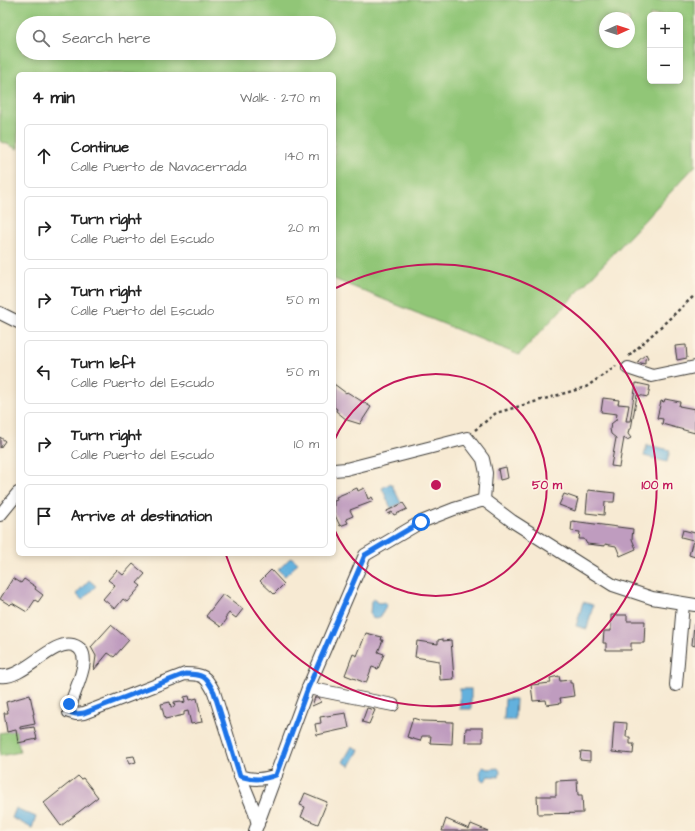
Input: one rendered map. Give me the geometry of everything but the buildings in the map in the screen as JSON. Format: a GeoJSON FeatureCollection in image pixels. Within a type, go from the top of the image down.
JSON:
{"type":"FeatureCollection","features":[{"type":"Feature","properties":{"kind":"street"},"geometry":{"type":"LineString","coordinates":[[0,313],[16,321]]}},
{"type":"Feature","properties":{"kind":"street"},"geometry":{"type":"LineString","coordinates":[[626,362],[652,376],[695,366]]}},
{"type":"Feature","properties":{"kind":"street"},"geometry":{"type":"LineString","coordinates":[[336,470],[346,469],[466,438],[483,459],[486,473],[484,500]]}},
{"type":"Feature","properties":{"kind":"street"},"geometry":{"type":"LineString","coordinates":[[0,515],[16,495]]}},
{"type":"Feature","properties":{"kind":"street"},"geometry":{"type":"LineString","coordinates":[[256,827],[308,688],[365,555],[421,522],[454,509],[484,500],[613,584],[652,598],[689,604],[676,685]]}},
{"type":"Feature","properties":{"kind":"street"},"geometry":{"type":"LineString","coordinates":[[0,676],[14,673],[61,646],[72,645],[80,649],[85,659],[84,668],[69,704],[69,712],[76,714],[84,713],[185,674],[198,674],[208,680],[214,692],[240,776],[254,810],[256,827]]}},
{"type":"Feature","properties":{"kind":"street"},"geometry":{"type":"LineString","coordinates":[[308,688],[393,705]]}},
{"type":"Feature","properties":{"kind":"street"},"geometry":{"type":"LineString","coordinates":[[240,776],[253,780],[267,779],[276,775]]}},
{"type":"Feature","properties":{"kind":"path"},"geometry":{"type":"LineString","coordinates":[[466,438],[496,413],[586,387],[626,362],[695,296]]}},
{"type":"Feature","properties":{"kind":"green space"},"geometry":{"type":"Polygon","coordinates":[[[0,0],[695,0],[695,166],[519,355],[336,280],[336,72],[16,72],[16,148],[0,141],[0,0]]]}},
{"type":"Feature","properties":{"kind":"green space"},"geometry":{"type":"Polygon","coordinates":[[[16,730],[20,752],[0,756],[0,733],[16,730]]]}},
{"type":"Feature","properties":{"kind":"water"},"geometry":{"type":"Polygon","coordinates":[[[647,445],[670,450],[667,462],[644,456],[647,445]]]}},
{"type":"Feature","properties":{"kind":"water"},"geometry":{"type":"Polygon","coordinates":[[[391,483],[401,503],[391,508],[382,488],[391,483]]]}},
{"type":"Feature","properties":{"kind":"water"},"geometry":{"type":"Polygon","coordinates":[[[291,557],[298,563],[285,576],[278,570],[291,557]]]}},
{"type":"Feature","properties":{"kind":"water"},"geometry":{"type":"Polygon","coordinates":[[[89,580],[96,586],[82,600],[76,594],[89,580]]]}},
{"type":"Feature","properties":{"kind":"water"},"geometry":{"type":"Polygon","coordinates":[[[373,599],[379,603],[385,602],[387,604],[381,616],[376,619],[372,618],[370,614],[371,601],[373,599]]]}},
{"type":"Feature","properties":{"kind":"water"},"geometry":{"type":"Polygon","coordinates":[[[583,602],[593,605],[587,629],[576,626],[583,602]]]}},
{"type":"Feature","properties":{"kind":"water"},"geometry":{"type":"Polygon","coordinates":[[[460,689],[471,689],[471,709],[460,709],[460,689]]]}},
{"type":"Feature","properties":{"kind":"water"},"geometry":{"type":"Polygon","coordinates":[[[505,699],[516,699],[515,720],[504,720],[505,699]]]}},
{"type":"Feature","properties":{"kind":"water"},"geometry":{"type":"Polygon","coordinates":[[[352,746],[359,750],[350,766],[343,762],[352,746]]]}},
{"type":"Feature","properties":{"kind":"water"},"geometry":{"type":"Polygon","coordinates":[[[483,767],[488,769],[498,768],[500,771],[499,777],[488,776],[485,781],[481,780],[480,770],[483,767]]]}},
{"type":"Feature","properties":{"kind":"water"},"geometry":{"type":"Polygon","coordinates":[[[16,808],[36,817],[32,828],[12,818],[16,808]]]}},
{"type":"Feature","properties":{"kind":"route"},"geometry":{"type":"LineString","coordinates":[[69,704],[69,712],[76,714],[84,713],[185,674],[198,674],[208,680],[214,692],[240,776],[253,780],[267,779],[276,775],[308,688],[365,555],[421,522]]}}]}
